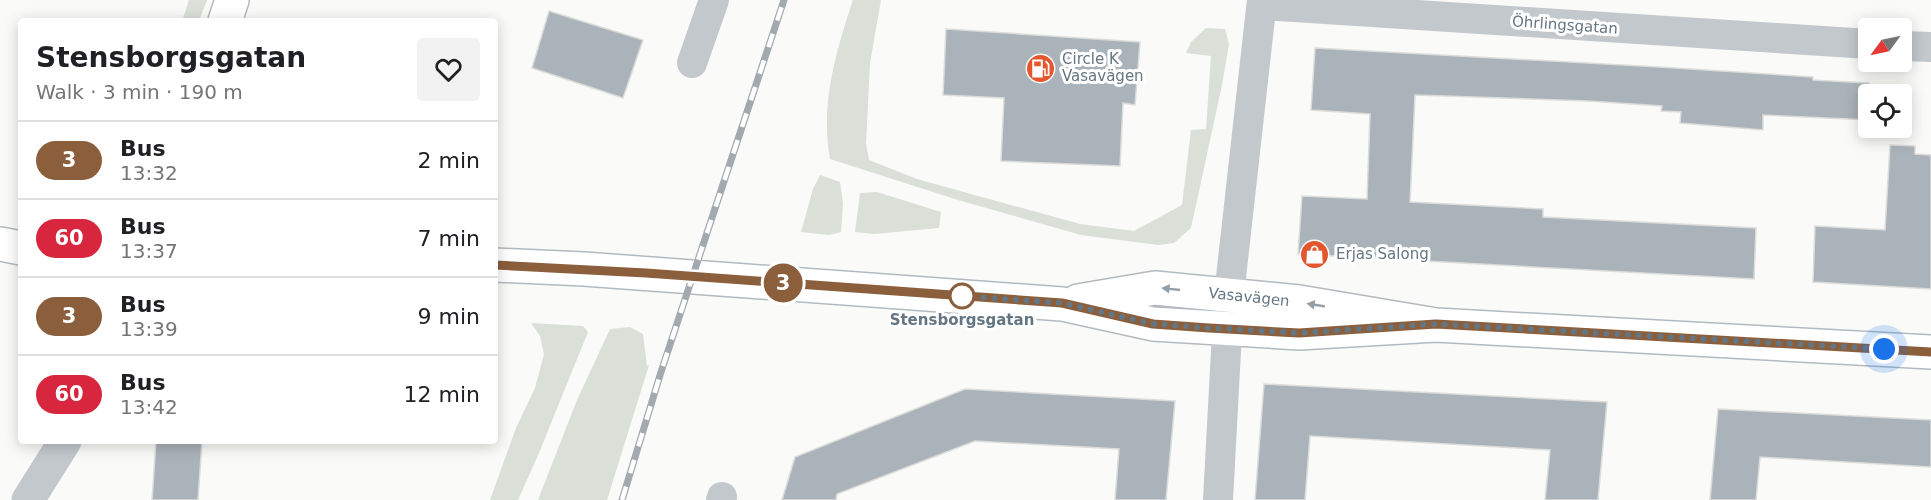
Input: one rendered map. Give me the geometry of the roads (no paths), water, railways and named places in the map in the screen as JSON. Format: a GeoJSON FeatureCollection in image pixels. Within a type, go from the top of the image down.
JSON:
{"type":"FeatureCollection","features":[{"type":"Feature","properties":{"kind":"main road"},"geometry":{"type":"LineString","coordinates":[[226,18],[231,0]]}},
{"type":"Feature","properties":{"kind":"main road"},"geometry":{"type":"LineString","coordinates":[[0,227],[18,225]]}},
{"type":"Feature","properties":{"kind":"main road"},"geometry":{"type":"LineString","coordinates":[[0,244],[18,247]]}},
{"type":"Feature","properties":{"kind":"main road","name":"Vasavägen"},"geometry":{"type":"LineString","coordinates":[[498,265],[1062,303],[1153,324],[1227,329],[1299,333],[1436,324]]}},
{"type":"Feature","properties":{"kind":"main road","name":"Vasavägen"},"geometry":{"type":"LineString","coordinates":[[1062,303],[1155,288],[1299,302],[1436,324],[1931,352]]}},
{"type":"Feature","properties":{"kind":"street"},"geometry":{"type":"LineString","coordinates":[[692,63],[714,0]]}},
{"type":"Feature","properties":{"kind":"street"},"geometry":{"type":"LineString","coordinates":[[1218,500],[1229,295],[1262,3]]}},
{"type":"Feature","properties":{"kind":"street","name":"Öhrlingsgatan"},"geometry":{"type":"LineString","coordinates":[[1262,3],[1858,43]]}},
{"type":"Feature","properties":{"kind":"street"},"geometry":{"type":"LineString","coordinates":[[1912,46],[1931,47]]}},
{"type":"Feature","properties":{"kind":"street"},"geometry":{"type":"LineString","coordinates":[[28,500],[63,444]]}},
{"type":"Feature","properties":{"kind":"railway"},"geometry":{"type":"LineString","coordinates":[[622,500],[661,372],[784,0]]}},
{"type":"Feature","properties":{"kind":"place","name":"Circle K Vasavägen"},"geometry":{"type":"Point","coordinates":[1041,68]}},
{"type":"Feature","properties":{"kind":"place","name":"Erjas Salong"},"geometry":{"type":"Point","coordinates":[1315,254]}},
{"type":"Feature","properties":{"kind":"place","name":"Stensborgsgatan"},"geometry":{"type":"Point","coordinates":[962,296]}}]}
